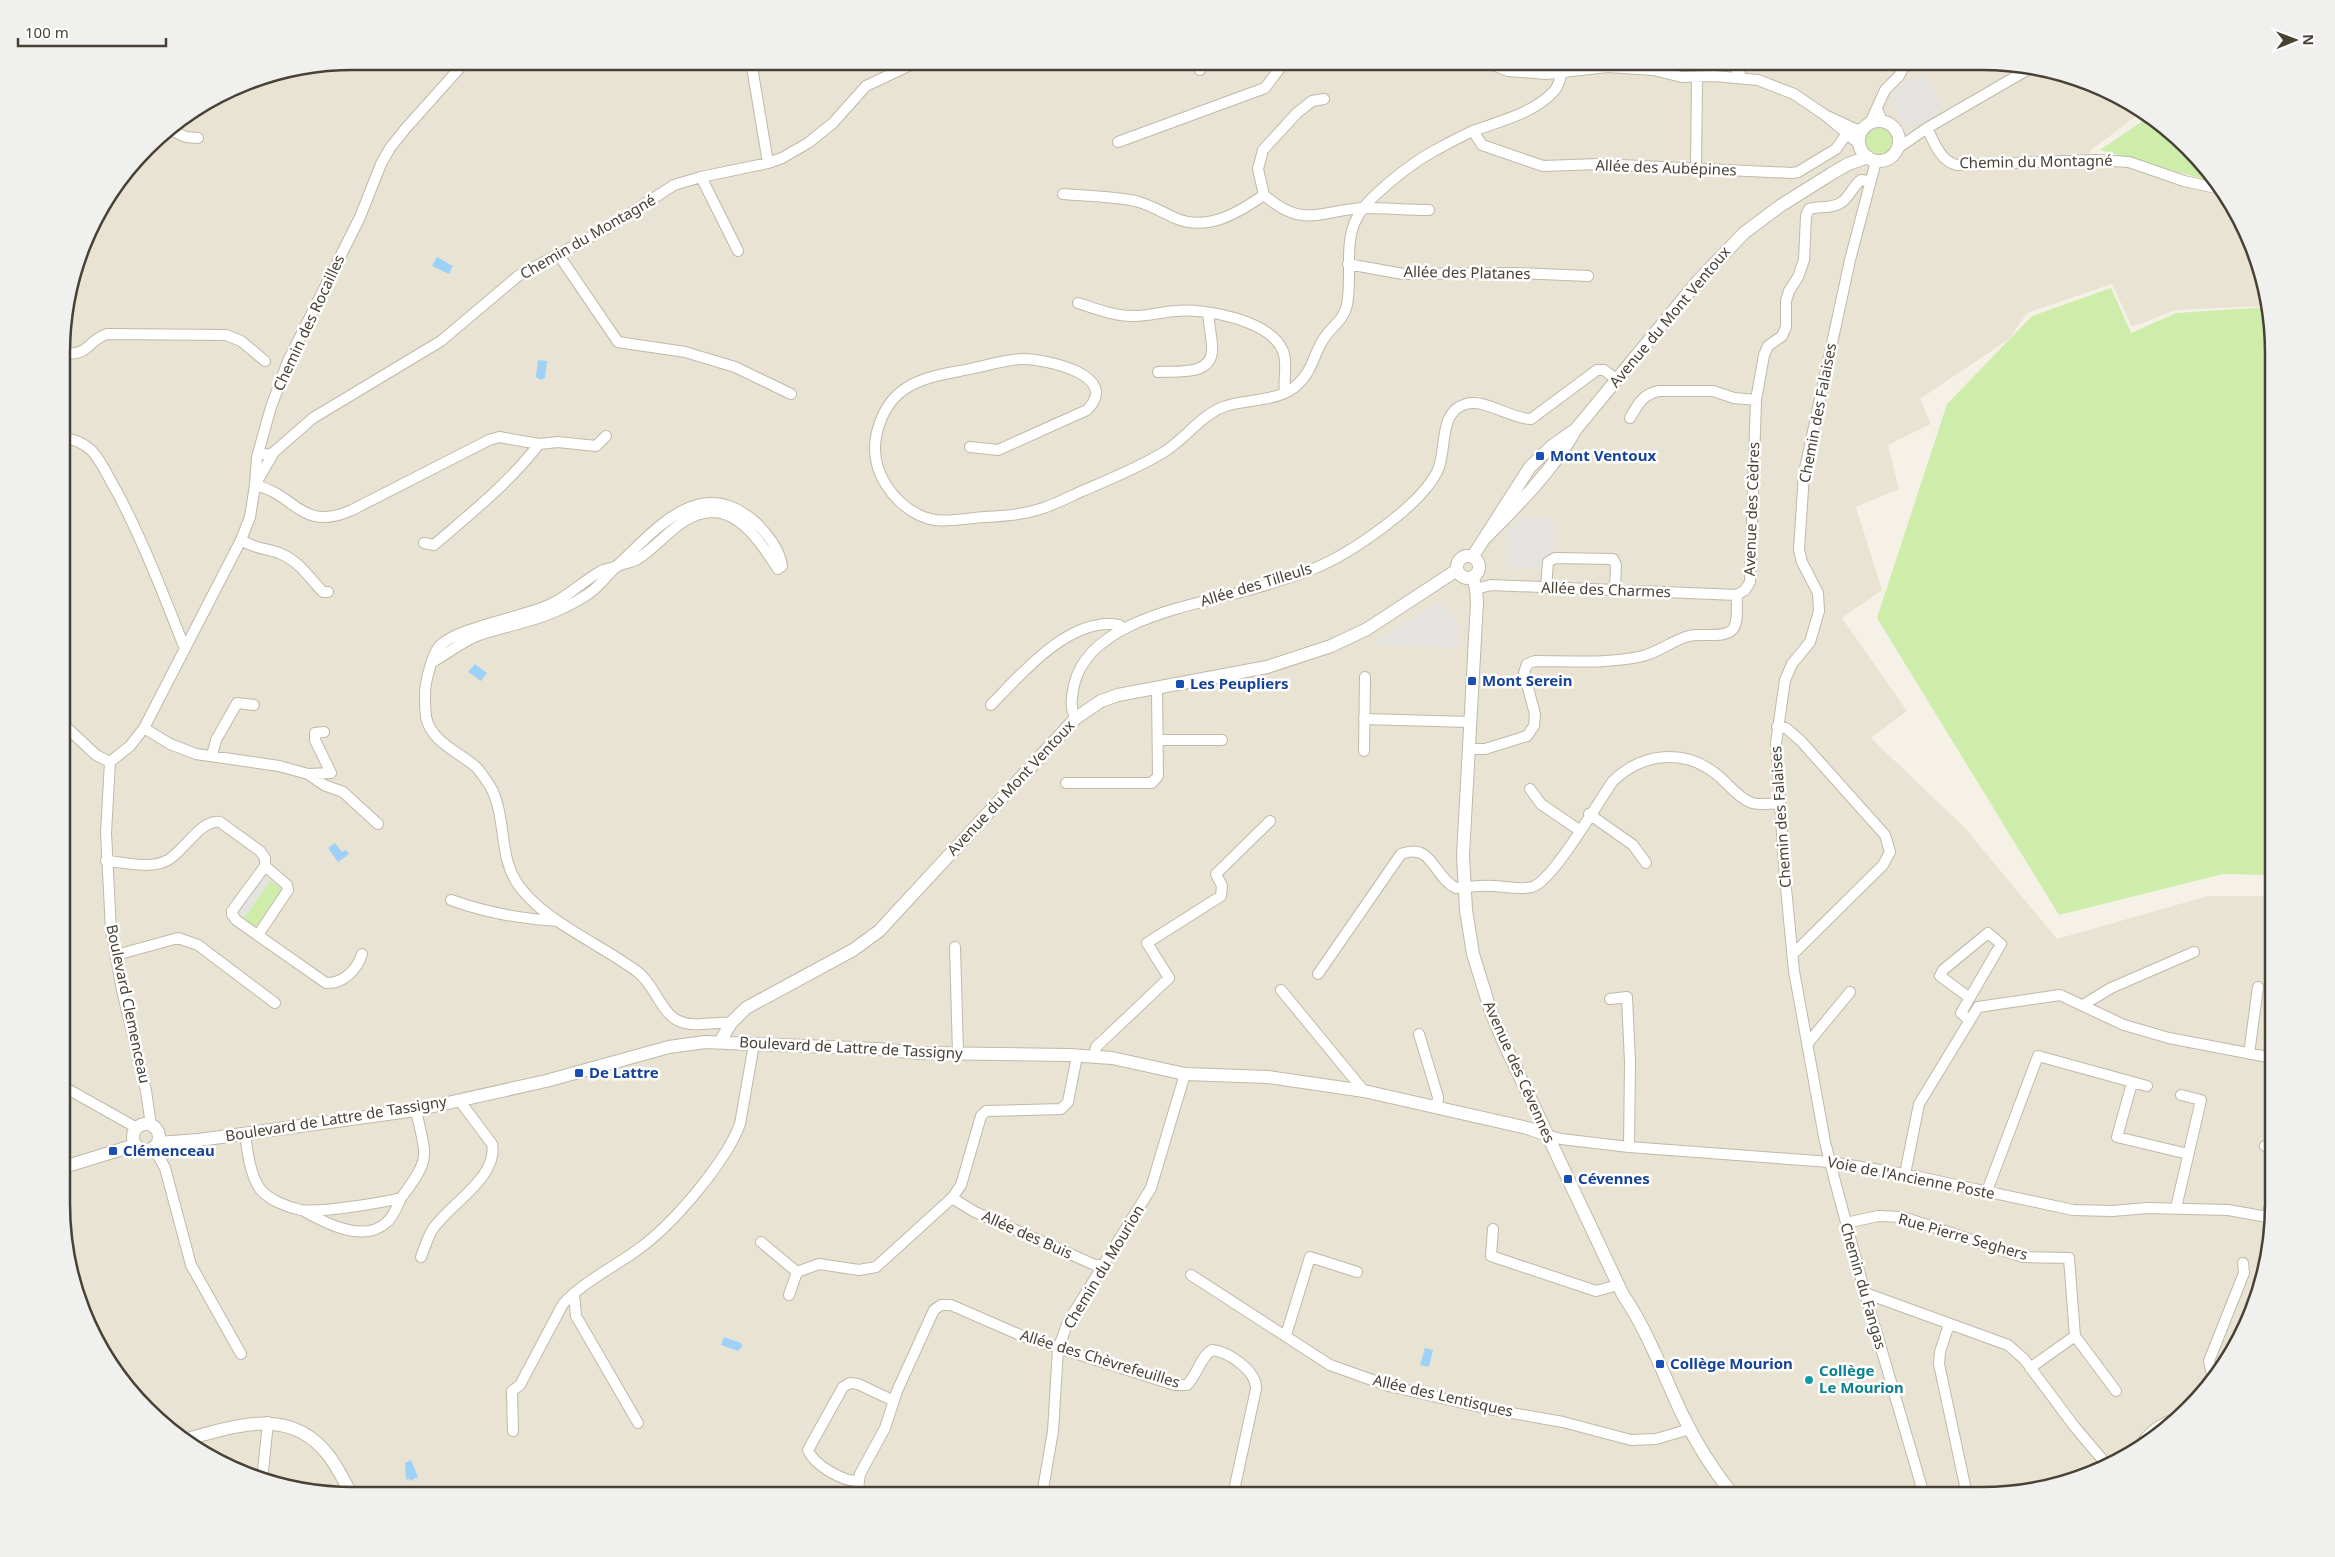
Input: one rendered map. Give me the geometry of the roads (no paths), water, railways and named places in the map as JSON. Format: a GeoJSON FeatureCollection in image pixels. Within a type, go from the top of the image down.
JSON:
{"type":"FeatureCollection","features":[{"type":"Feature","properties":{"kind":"street","name":"Chemin des Rocailles"},"geometry":{"type":"LineString","coordinates":[[110,762],[130,746],[144,728],[241,540],[250,516],[256,485],[259,453],[271,407],[288,361],[366,204],[381,164],[406,128],[458,70]]}},
{"type":"Feature","properties":{"kind":"street"},"geometry":{"type":"LineString","coordinates":[[752,70],[768,163]]}},
{"type":"Feature","properties":{"kind":"street","name":"Chemin du Montagné"},"geometry":{"type":"LineString","coordinates":[[256,485],[274,452],[312,418],[441,341],[518,276],[609,227],[674,185],[782,158],[814,138],[833,123],[866,86],[900,70]]}},
{"type":"Feature","properties":{"kind":"street"},"geometry":{"type":"LineString","coordinates":[[1118,142],[1264,88],[1278,70]]}},
{"type":"Feature","properties":{"kind":"street"},"geometry":{"type":"LineString","coordinates":[[1506,70],[1562,72],[1580,70]]}},
{"type":"Feature","properties":{"kind":"street"},"geometry":{"type":"LineString","coordinates":[[1653,70],[1682,77],[1758,80],[1781,88],[1825,115],[1865,125],[1892,125],[1899,143],[2023,73]]}},
{"type":"Feature","properties":{"kind":"street"},"geometry":{"type":"LineString","coordinates":[[1737,70],[1742,78]]}},
{"type":"Feature","properties":{"kind":"street"},"geometry":{"type":"LineString","coordinates":[[1866,153],[1865,125],[1885,90],[1902,70]]}},
{"type":"Feature","properties":{"kind":"street"},"geometry":{"type":"LineString","coordinates":[[970,447],[998,450],[1088,410],[1095,399],[1095,388],[1088,377],[1066,367],[1022,359],[998,363],[930,378],[908,387],[894,400],[881,419],[876,431],[878,468],[892,494],[904,506],[934,520],[1018,514],[1042,509],[1149,460],[1177,443],[1209,416],[1223,408],[1292,390],[1304,377],[1322,342],[1346,311],[1349,238],[1355,218],[1363,208],[1413,163],[1473,131],[1524,111],[1542,100],[1555,90],[1562,72]]}},
{"type":"Feature","properties":{"kind":"street"},"geometry":{"type":"LineString","coordinates":[[1696,168],[1697,77]]}},
{"type":"Feature","properties":{"kind":"street"},"geometry":{"type":"LineString","coordinates":[[1324,99],[1312,101],[1297,113],[1263,150],[1258,169],[1264,195],[1279,209],[1303,216],[1320,216],[1363,208],[1429,210]]}},
{"type":"Feature","properties":{"kind":"street","name":"Allée des Aubépines"},"geometry":{"type":"LineString","coordinates":[[1473,131],[1482,145],[1543,166],[1599,164],[1796,172],[1836,148],[1865,125]]}},
{"type":"Feature","properties":{"kind":"street","name":"Chemin du Montagné"},"geometry":{"type":"LineString","coordinates":[[1927,128],[1944,158],[1949,163],[1957,165],[2096,160],[2129,162],[2184,181],[2210,187]]}},
{"type":"Feature","properties":{"kind":"street"},"geometry":{"type":"LineString","coordinates":[[176,133],[186,137],[198,138]]}},
{"type":"Feature","properties":{"kind":"street","name":"Avenue du Mont Ventoux"},"geometry":{"type":"LineString","coordinates":[[1473,556],[1485,538],[1514,509],[1566,447],[1576,429],[1698,281],[1744,233],[1780,206],[1866,153],[1891,157],[1899,143]]}},
{"type":"Feature","properties":{"kind":"street","name":"Chemin des Falaises"},"geometry":{"type":"LineString","coordinates":[[1830,1162],[1800,1010],[1778,803],[1777,728],[1785,680],[1792,664],[1810,642],[1820,611],[1818,593],[1802,562],[1799,550],[1804,473],[1869,181],[1866,153]]}},
{"type":"Feature","properties":{"kind":"street"},"geometry":{"type":"LineString","coordinates":[[701,177],[738,251]]}},
{"type":"Feature","properties":{"kind":"street","name":"Avenue des Cèdres"},"geometry":{"type":"LineString","coordinates":[[1468,749],[1485,749],[1527,736],[1534,726],[1533,702],[1524,673],[1528,664],[1536,661],[1621,660],[1645,656],[1686,637],[1702,634],[1726,634],[1733,630],[1736,624],[1737,595],[1745,590],[1750,582],[1756,400],[1764,355],[1768,346],[1782,336],[1786,327],[1786,301],[1804,260],[1806,216],[1809,209],[1817,206],[1833,206],[1842,202],[1855,184],[1861,180],[1869,181]]}},
{"type":"Feature","properties":{"kind":"street"},"geometry":{"type":"LineString","coordinates":[[1063,194],[1110,197],[1137,202],[1177,219],[1199,222],[1224,220],[1264,195]]}},
{"type":"Feature","properties":{"kind":"street"},"geometry":{"type":"LineString","coordinates":[[558,254],[618,342],[685,352],[702,357],[735,367],[792,394]]}},
{"type":"Feature","properties":{"kind":"street","name":"Allée des Platanes"},"geometry":{"type":"LineString","coordinates":[[1348,264],[1403,274],[1516,273],[1588,276]]}},
{"type":"Feature","properties":{"kind":"street"},"geometry":{"type":"LineString","coordinates":[[1078,303],[1118,315],[1147,315],[1178,310],[1226,316],[1251,324],[1275,339],[1284,353],[1285,393]]}},
{"type":"Feature","properties":{"kind":"street"},"geometry":{"type":"LineString","coordinates":[[1158,372],[1187,371],[1204,367],[1211,361],[1212,346],[1208,313]]}},
{"type":"Feature","properties":{"kind":"street"},"geometry":{"type":"LineString","coordinates":[[70,354],[86,351],[99,337],[107,334],[214,334],[234,337],[265,361]]}},
{"type":"Feature","properties":{"kind":"street","name":"Allée des Tilleuls"},"geometry":{"type":"LineString","coordinates":[[1076,718],[1072,712],[1071,703],[1075,681],[1080,670],[1095,651],[1124,629],[1175,608],[1248,590],[1315,568],[1368,538],[1427,489],[1438,470],[1444,447],[1446,424],[1451,413],[1457,407],[1471,403],[1479,404],[1522,419],[1531,419],[1597,370],[1604,370],[1617,380]]}},
{"type":"Feature","properties":{"kind":"street"},"geometry":{"type":"LineString","coordinates":[[1630,418],[1640,400],[1651,392],[1660,390],[1713,392],[1734,398],[1756,400]]}},
{"type":"Feature","properties":{"kind":"street"},"geometry":{"type":"LineString","coordinates":[[256,485],[274,491],[292,505],[311,515],[330,517],[352,510],[489,440],[499,437],[539,444],[558,442],[596,446],[606,436]]}},
{"type":"Feature","properties":{"kind":"street"},"geometry":{"type":"LineString","coordinates":[[70,440],[75,440],[92,451],[105,470],[139,534],[172,612],[184,649]]}},
{"type":"Feature","properties":{"kind":"street"},"geometry":{"type":"LineString","coordinates":[[424,543],[434,545],[494,494],[521,468],[539,444]]}},
{"type":"Feature","properties":{"kind":"street"},"geometry":{"type":"LineString","coordinates":[[259,453],[269,455],[274,452]]}},
{"type":"Feature","properties":{"kind":"street"},"geometry":{"type":"LineString","coordinates":[[708,503],[730,505],[752,519],[777,550],[782,566],[778,569],[763,545],[740,524],[727,515],[711,512],[702,513],[682,522],[652,549],[634,561],[616,567],[631,550],[669,519],[685,509],[708,503]]}},
{"type":"Feature","properties":{"kind":"street"},"geometry":{"type":"LineString","coordinates":[[241,540],[253,548],[279,553],[303,567],[323,592],[328,592]]}},
{"type":"Feature","properties":{"kind":"street"},"geometry":{"type":"LineString","coordinates":[[1473,556],[1479,561],[1480,569],[1475,583],[1465,578],[1458,570],[1458,563],[1462,557],[1473,556]]}},
{"type":"Feature","properties":{"kind":"street"},"geometry":{"type":"LineString","coordinates":[[1546,588],[1548,562],[1555,558],[1613,559],[1616,565],[1615,590]]}},
{"type":"Feature","properties":{"kind":"street","name":"Boulevard de Lattre de Tassigny"},"geometry":{"type":"LineString","coordinates":[[616,567],[606,580],[587,595],[564,609],[530,622],[478,635],[456,646],[446,655],[434,661],[425,684],[426,719],[436,736],[477,768],[491,788],[498,808],[506,860],[516,882],[530,899],[558,921],[640,974],[657,993],[667,1012],[678,1020],[692,1023],[731,1023]]}},
{"type":"Feature","properties":{"kind":"street","name":"Avenue du Mont Ventoux"},"geometry":{"type":"LineString","coordinates":[[720,1042],[731,1023],[746,1008],[853,950],[879,931],[1076,718],[1101,702],[1118,695],[1267,667],[1331,646],[1367,629],[1458,570]]}},
{"type":"Feature","properties":{"kind":"street","name":"Allée des Charmes"},"geometry":{"type":"LineString","coordinates":[[1475,583],[1546,588],[1737,595]]}},
{"type":"Feature","properties":{"kind":"street","name":"Avenue des Cévennes"},"geometry":{"type":"LineString","coordinates":[[1475,583],[1464,821],[1464,888],[1473,954],[1486,998],[1504,1043],[1618,1285],[1637,1317],[1690,1429],[1711,1465],[1727,1487]]}},
{"type":"Feature","properties":{"kind":"street"},"geometry":{"type":"LineString","coordinates":[[991,705],[1027,669],[1065,638],[1077,632],[1104,624],[1119,625],[1124,629]]}},
{"type":"Feature","properties":{"kind":"street"},"geometry":{"type":"LineString","coordinates":[[1364,750],[1365,677]]}},
{"type":"Feature","properties":{"kind":"street"},"geometry":{"type":"LineString","coordinates":[[1066,783],[1152,783],[1158,776],[1157,688]]}},
{"type":"Feature","properties":{"kind":"street"},"geometry":{"type":"LineString","coordinates":[[212,756],[216,740],[238,703],[254,704]]}},
{"type":"Feature","properties":{"kind":"street"},"geometry":{"type":"LineString","coordinates":[[1364,719],[1470,722]]}},
{"type":"Feature","properties":{"kind":"street"},"geometry":{"type":"LineString","coordinates":[[144,728],[170,744],[196,754],[279,766],[308,774],[331,773],[314,740],[315,733],[324,732]]}},
{"type":"Feature","properties":{"kind":"street"},"geometry":{"type":"LineString","coordinates":[[1777,728],[1786,728],[1801,741],[1885,835],[1890,852],[1883,865],[1794,954]]}},
{"type":"Feature","properties":{"kind":"street"},"geometry":{"type":"LineString","coordinates":[[70,730],[96,755],[110,762]]}},
{"type":"Feature","properties":{"kind":"street"},"geometry":{"type":"LineString","coordinates":[[1158,740],[1222,740]]}},
{"type":"Feature","properties":{"kind":"street"},"geometry":{"type":"LineString","coordinates":[[1318,974],[1401,854],[1412,850],[1423,852],[1453,887],[1493,886],[1518,890],[1535,886],[1547,878],[1613,780],[1622,772],[1645,760],[1669,756],[1686,758],[1704,765],[1751,802],[1778,803]]}},
{"type":"Feature","properties":{"kind":"street","name":"Boulevard Clemenceau"},"geometry":{"type":"LineString","coordinates":[[110,762],[106,861],[111,930],[145,1083],[151,1125]]}},
{"type":"Feature","properties":{"kind":"street"},"geometry":{"type":"LineString","coordinates":[[308,774],[324,785],[343,792],[378,824]]}},
{"type":"Feature","properties":{"kind":"street"},"geometry":{"type":"LineString","coordinates":[[1530,789],[1541,804],[1579,830]]}},
{"type":"Feature","properties":{"kind":"street"},"geometry":{"type":"LineString","coordinates":[[1590,814],[1633,845],[1646,863]]}},
{"type":"Feature","properties":{"kind":"street"},"geometry":{"type":"LineString","coordinates":[[106,861],[144,865],[168,860],[208,824],[215,821],[220,822],[260,851],[265,858],[265,866],[234,907],[232,914],[236,920],[326,983],[335,984],[344,979],[359,963],[362,954]]}},
{"type":"Feature","properties":{"kind":"street"},"geometry":{"type":"LineString","coordinates":[[1094,1056],[1096,1047],[1169,978],[1147,943],[1221,896],[1222,886],[1216,874],[1270,821]]}},
{"type":"Feature","properties":{"kind":"street"},"geometry":{"type":"LineString","coordinates":[[258,935],[288,890],[287,885],[265,866]]}},
{"type":"Feature","properties":{"kind":"street","name":"Boulevard de Lattre de Tassigny"},"geometry":{"type":"LineString","coordinates":[[451,900],[489,913],[526,919],[558,921]]}},
{"type":"Feature","properties":{"kind":"street"},"geometry":{"type":"LineString","coordinates":[[1969,1020],[1961,1013],[1970,998],[2001,944],[1988,933],[1943,970],[1940,976],[1970,998]]}},
{"type":"Feature","properties":{"kind":"street"},"geometry":{"type":"LineString","coordinates":[[116,955],[178,938],[198,945],[274,1003]]}},
{"type":"Feature","properties":{"kind":"street"},"geometry":{"type":"LineString","coordinates":[[955,947],[958,1054]]}},
{"type":"Feature","properties":{"kind":"street"},"geometry":{"type":"LineString","coordinates":[[2083,1005],[2111,988],[2194,952]]}},
{"type":"Feature","properties":{"kind":"street"},"geometry":{"type":"LineString","coordinates":[[2249,1054],[2258,987]]}},
{"type":"Feature","properties":{"kind":"street"},"geometry":{"type":"LineString","coordinates":[[1281,990],[1364,1091]]}},
{"type":"Feature","properties":{"kind":"street"},"geometry":{"type":"LineString","coordinates":[[1808,1043],[1850,992]]}},
{"type":"Feature","properties":{"kind":"street"},"geometry":{"type":"LineString","coordinates":[[1905,1174],[1919,1104],[1978,1007],[2052,995],[2067,997],[2124,1025],[2169,1038],[2265,1057]]}},
{"type":"Feature","properties":{"kind":"street"},"geometry":{"type":"LineString","coordinates":[[1610,1000],[1627,997],[1630,1062],[1629,1147]]}},
{"type":"Feature","properties":{"kind":"street"},"geometry":{"type":"LineString","coordinates":[[1419,1034],[1438,1097],[1437,1107]]}},
{"type":"Feature","properties":{"kind":"street","name":"Boulevard de Lattre de Tassigny"},"geometry":{"type":"LineString","coordinates":[[156,1146],[416,1110],[546,1081],[669,1047],[687,1043],[720,1042],[958,1054],[1094,1056],[1124,1060],[1185,1074],[1268,1077],[1364,1091],[1526,1128],[1547,1135]]}},
{"type":"Feature","properties":{"kind":"street"},"geometry":{"type":"LineString","coordinates":[[513,1431],[512,1391],[520,1385],[563,1304],[574,1293],[643,1246],[680,1210],[712,1172],[736,1136],[740,1124],[754,1044]]}},
{"type":"Feature","properties":{"kind":"street"},"geometry":{"type":"LineString","coordinates":[[797,1272],[819,1264],[859,1270],[876,1267],[952,1198],[961,1185],[981,1116],[986,1110],[1061,1109],[1068,1102],[1077,1056]]}},
{"type":"Feature","properties":{"kind":"street"},"geometry":{"type":"LineString","coordinates":[[1986,1191],[2038,1056],[2147,1086]]}},
{"type":"Feature","properties":{"kind":"street","name":"Chemin du Mourion"},"geometry":{"type":"LineString","coordinates":[[1044,1487],[1054,1431],[1058,1349],[1068,1322],[1151,1188],[1185,1074]]}},
{"type":"Feature","properties":{"kind":"street"},"geometry":{"type":"LineString","coordinates":[[2132,1083],[2117,1137],[2188,1154]]}},
{"type":"Feature","properties":{"kind":"street"},"geometry":{"type":"LineString","coordinates":[[70,1090],[137,1128]]}},
{"type":"Feature","properties":{"kind":"street"},"geometry":{"type":"LineString","coordinates":[[2176,1208],[2201,1100],[2181,1094]]}},
{"type":"Feature","properties":{"kind":"street"},"geometry":{"type":"LineString","coordinates":[[421,1257],[432,1231],[484,1174],[494,1152],[492,1144],[459,1100]]}},
{"type":"Feature","properties":{"kind":"street"},"geometry":{"type":"LineString","coordinates":[[245,1133],[255,1180],[261,1190],[272,1199],[318,1219],[363,1233],[375,1230],[387,1223],[394,1214],[401,1198],[420,1173],[425,1160],[425,1147],[416,1110]]}},
{"type":"Feature","properties":{"kind":"street"},"geometry":{"type":"LineString","coordinates":[[135,1145],[133,1136],[141,1125],[151,1125],[158,1130],[156,1146],[165,1168],[191,1264],[241,1354]]}},
{"type":"Feature","properties":{"kind":"street","name":"Voie de l'Ancienne Poste"},"geometry":{"type":"LineString","coordinates":[[1547,1135],[1561,1139],[1629,1147],[1830,1162],[1905,1174],[2073,1210],[2112,1212],[2147,1208],[2176,1208],[2228,1210],[2264,1216]]}},
{"type":"Feature","properties":{"kind":"street"},"geometry":{"type":"LineString","coordinates":[[70,1165],[135,1145],[144,1150],[156,1146]]}},
{"type":"Feature","properties":{"kind":"street","name":"Chemin du Fangas"},"geometry":{"type":"LineString","coordinates":[[1830,1162],[1865,1294],[1922,1487]]}},
{"type":"Feature","properties":{"kind":"street"},"geometry":{"type":"LineString","coordinates":[[301,1210],[401,1198]]}},
{"type":"Feature","properties":{"kind":"street","name":"Allée des Buis"},"geometry":{"type":"LineString","coordinates":[[952,1198],[975,1212],[1096,1265],[1104,1265]]}},
{"type":"Feature","properties":{"kind":"street","name":"Rue Pierre Seghers"},"geometry":{"type":"LineString","coordinates":[[1846,1223],[1878,1216],[1902,1218],[2023,1257],[2069,1258],[2075,1336]]}},
{"type":"Feature","properties":{"kind":"street"},"geometry":{"type":"LineString","coordinates":[[1493,1230],[1491,1256],[1596,1291],[1618,1285]]}},
{"type":"Feature","properties":{"kind":"street"},"geometry":{"type":"LineString","coordinates":[[761,1242],[797,1272]]}},
{"type":"Feature","properties":{"kind":"street"},"geometry":{"type":"LineString","coordinates":[[1286,1335],[1310,1257],[1357,1272]]}},
{"type":"Feature","properties":{"kind":"street"},"geometry":{"type":"LineString","coordinates":[[2211,1369],[2209,1360],[2244,1273],[2243,1263]]}},
{"type":"Feature","properties":{"kind":"street"},"geometry":{"type":"LineString","coordinates":[[789,1295],[797,1272]]}},
{"type":"Feature","properties":{"kind":"street","name":"Allée des Lentisques"},"geometry":{"type":"LineString","coordinates":[[1191,1274],[1286,1335],[1330,1366],[1398,1388],[1563,1422],[1630,1440],[1656,1440],[1690,1429]]}},
{"type":"Feature","properties":{"kind":"street"},"geometry":{"type":"LineString","coordinates":[[574,1293],[576,1316],[638,1423]]}},
{"type":"Feature","properties":{"kind":"street"},"geometry":{"type":"LineString","coordinates":[[1865,1294],[2008,1344],[2030,1368],[2103,1460]]}},
{"type":"Feature","properties":{"kind":"street","name":"Allée des Chèvrefeuilles"},"geometry":{"type":"LineString","coordinates":[[858,1487],[860,1474],[885,1428],[894,1401],[934,1310],[941,1305],[951,1305],[1027,1338],[1175,1385],[1187,1385],[1195,1377],[1207,1353],[1212,1350],[1223,1353],[1250,1371],[1255,1380],[1256,1389],[1236,1487]]}},
{"type":"Feature","properties":{"kind":"street"},"geometry":{"type":"LineString","coordinates":[[1949,1324],[1940,1352],[1939,1364],[1966,1487]]}},
{"type":"Feature","properties":{"kind":"street"},"geometry":{"type":"LineString","coordinates":[[2030,1368],[2075,1336],[2116,1391]]}},
{"type":"Feature","properties":{"kind":"street"},"geometry":{"type":"LineString","coordinates":[[859,1482],[844,1480],[811,1458],[808,1450],[843,1387],[850,1383],[858,1384],[894,1401]]}},
{"type":"Feature","properties":{"kind":"street"},"geometry":{"type":"LineString","coordinates":[[263,1472],[268,1422]]}},
{"type":"Feature","properties":{"kind":"street"},"geometry":{"type":"LineString","coordinates":[[194,1437],[238,1426],[268,1422],[293,1429],[318,1444],[332,1461],[347,1487]]}},
{"type":"Feature","properties":{"kind":"water"},"geometry":{"type":"Polygon","coordinates":[[[437,257],[453,266],[449,274],[432,266],[437,257]]]}},
{"type":"Feature","properties":{"kind":"water"},"geometry":{"type":"Polygon","coordinates":[[[538,360],[547,361],[545,378],[541,380],[536,377],[538,360]]]}},
{"type":"Feature","properties":{"kind":"water"},"geometry":{"type":"Polygon","coordinates":[[[475,664],[487,673],[481,681],[468,672],[475,664]]]}},
{"type":"Feature","properties":{"kind":"water"},"geometry":{"type":"Polygon","coordinates":[[[335,843],[342,852],[346,850],[349,854],[338,862],[328,848],[335,843]]]}},
{"type":"Feature","properties":{"kind":"water"},"geometry":{"type":"Polygon","coordinates":[[[724,1337],[741,1343],[742,1347],[738,1351],[721,1345],[724,1337]]]}},
{"type":"Feature","properties":{"kind":"water"},"geometry":{"type":"Polygon","coordinates":[[[1425,1348],[1433,1350],[1429,1367],[1420,1365],[1425,1348]]]}},
{"type":"Feature","properties":{"kind":"water"},"geometry":{"type":"Polygon","coordinates":[[[411,1460],[418,1477],[410,1481],[409,1478],[406,1480],[405,1463],[411,1460]]]}},
{"type":"Feature","properties":{"kind":"place","name":"Mont Ventoux"},"geometry":{"type":"Point","coordinates":[1540,456]}},
{"type":"Feature","properties":{"kind":"place","name":"Mont Serein"},"geometry":{"type":"Point","coordinates":[1472,681]}},
{"type":"Feature","properties":{"kind":"place","name":"Les Peupliers"},"geometry":{"type":"Point","coordinates":[1180,684]}},
{"type":"Feature","properties":{"kind":"place","name":"De Lattre"},"geometry":{"type":"Point","coordinates":[579,1073]}},
{"type":"Feature","properties":{"kind":"place","name":"Clémenceau"},"geometry":{"type":"Point","coordinates":[113,1151]}},
{"type":"Feature","properties":{"kind":"place","name":"Cévennes"},"geometry":{"type":"Point","coordinates":[1568,1179]}},
{"type":"Feature","properties":{"kind":"place","name":"Collège Mourion"},"geometry":{"type":"Point","coordinates":[1660,1364]}},
{"type":"Feature","properties":{"kind":"place","name":"Collège Le Mourion"},"geometry":{"type":"Point","coordinates":[1809,1380]}}]}
